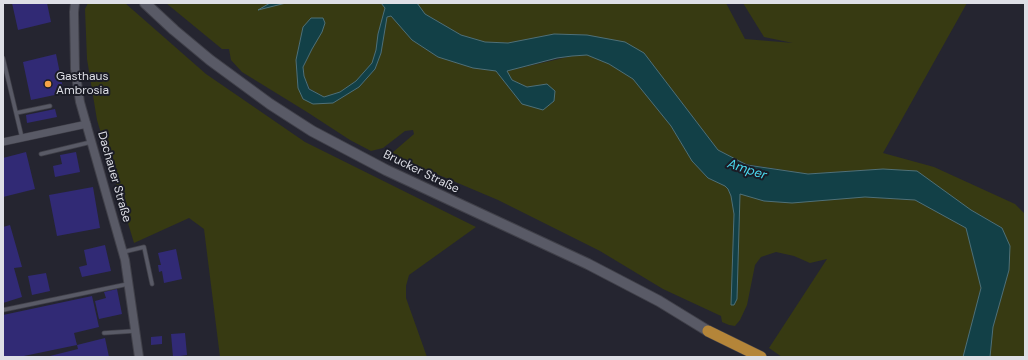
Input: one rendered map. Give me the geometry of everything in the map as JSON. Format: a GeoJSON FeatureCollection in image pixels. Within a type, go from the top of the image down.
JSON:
{"type":"FeatureCollection","features":[{"type":"Feature","properties":{"kind":"highway"},"geometry":{"type":"LineString","coordinates":[[708,331],[744,357]]}},
{"type":"Feature","properties":{"kind":"highway"},"geometry":{"type":"LineString","coordinates":[[708,331],[761,357]]}},
{"type":"Feature","properties":{"kind":"main road","name":"Brucker Straße"},"geometry":{"type":"LineString","coordinates":[[145,3],[174,30],[216,64],[270,104],[312,131],[393,173],[588,264],[660,301],[708,331]]}},
{"type":"Feature","properties":{"kind":"street","name":"Dachauer Straße"},"geometry":{"type":"LineString","coordinates":[[75,3],[75,69],[80,102],[123,252],[139,357]]}},
{"type":"Feature","properties":{"kind":"street"},"geometry":{"type":"LineString","coordinates":[[3,142],[87,124]]}},
{"type":"Feature","properties":{"kind":"lane"},"geometry":{"type":"LineString","coordinates":[[3,58],[22,138]]}},
{"type":"Feature","properties":{"kind":"lane"},"geometry":{"type":"LineString","coordinates":[[16,113],[50,106]]}},
{"type":"Feature","properties":{"kind":"lane"},"geometry":{"type":"LineString","coordinates":[[41,154],[92,142]]}},
{"type":"Feature","properties":{"kind":"lane"},"geometry":{"type":"LineString","coordinates":[[123,252],[144,247],[152,284]]}},
{"type":"Feature","properties":{"kind":"lane"},"geometry":{"type":"LineString","coordinates":[[3,310],[129,284]]}},
{"type":"Feature","properties":{"kind":"lane"},"geometry":{"type":"LineString","coordinates":[[104,333],[135,331]]}},
{"type":"Feature","properties":{"kind":"green space"},"geometry":{"type":"Polygon","coordinates":[[[88,3],[125,3],[206,74],[305,142],[476,227],[409,275],[406,286],[406,298],[427,357],[220,357],[204,229],[189,218],[134,243],[97,120],[87,59],[85,9],[88,3]]]}},
{"type":"Feature","properties":{"kind":"green space"},"geometry":{"type":"Polygon","coordinates":[[[166,3],[381,3],[385,8],[372,63],[356,81],[340,92],[324,97],[310,89],[304,76],[303,67],[312,49],[303,27],[296,60],[298,88],[333,103],[359,87],[375,69],[381,53],[387,17],[391,16],[412,40],[438,57],[473,68],[496,71],[522,104],[547,84],[527,87],[512,80],[507,71],[572,56],[587,55],[609,64],[633,79],[671,126],[692,161],[708,178],[728,189],[731,196],[734,214],[731,300],[737,299],[740,193],[764,201],[865,197],[915,200],[966,228],[981,288],[963,357],[782,357],[769,348],[827,259],[810,263],[794,256],[776,252],[761,257],[755,265],[747,305],[740,320],[735,326],[729,325],[722,322],[721,316],[663,289],[600,251],[498,200],[401,159],[392,153],[414,134],[413,130],[405,131],[383,148],[371,151],[350,140],[242,72],[231,60],[229,49],[222,49],[166,3]]]}},
{"type":"Feature","properties":{"kind":"green space"},"geometry":{"type":"Polygon","coordinates":[[[417,3],[726,3],[745,39],[793,43],[764,37],[743,3],[967,3],[883,153],[934,167],[1015,204],[1025,214],[1025,357],[990,357],[993,327],[1009,270],[1002,228],[971,210],[883,169],[808,174],[746,164],[718,150],[644,53],[587,35],[554,34],[508,43],[485,42],[461,35],[425,14],[417,3]]]}},
{"type":"Feature","properties":{"kind":"water"},"geometry":{"type":"Polygon","coordinates":[[[270,3],[286,3],[258,10],[270,3]]]}},
{"type":"Feature","properties":{"kind":"water","name":"Amper"},"geometry":{"type":"Polygon","coordinates":[[[381,3],[417,3],[425,14],[461,35],[485,42],[508,43],[554,34],[587,35],[625,42],[644,53],[718,150],[747,165],[808,174],[883,169],[917,171],[971,210],[1002,228],[1010,246],[1009,270],[993,327],[990,357],[963,357],[981,288],[966,228],[915,200],[865,197],[792,203],[764,201],[740,194],[737,299],[734,305],[731,305],[734,214],[731,196],[728,189],[708,178],[692,161],[671,126],[633,79],[609,64],[587,55],[557,58],[507,71],[512,80],[527,87],[547,84],[555,91],[554,101],[543,110],[522,104],[496,71],[473,68],[438,57],[412,40],[391,16],[387,17],[381,53],[375,69],[359,87],[333,103],[313,104],[303,99],[298,88],[296,60],[303,27],[311,18],[323,18],[325,23],[322,32],[303,67],[304,76],[309,89],[324,97],[340,92],[356,81],[372,63],[385,8],[381,3]]]}},
{"type":"Feature","properties":{"kind":"building"},"geometry":{"type":"Polygon","coordinates":[[[12,3],[47,3],[51,22],[18,30],[12,3]]]}},
{"type":"Feature","properties":{"kind":"building"},"geometry":{"type":"Polygon","coordinates":[[[56,54],[64,93],[31,100],[23,62],[56,54]]]}},
{"type":"Feature","properties":{"kind":"building"},"geometry":{"type":"Polygon","coordinates":[[[55,109],[57,117],[27,123],[26,115],[55,109]]]}},
{"type":"Feature","properties":{"kind":"building"},"geometry":{"type":"Polygon","coordinates":[[[26,152],[35,189],[3,197],[3,158],[26,152]]]}},
{"type":"Feature","properties":{"kind":"building"},"geometry":{"type":"Polygon","coordinates":[[[76,152],[80,172],[55,177],[53,166],[62,164],[60,155],[76,152]]]}},
{"type":"Feature","properties":{"kind":"building"},"geometry":{"type":"Polygon","coordinates":[[[93,187],[100,228],[57,236],[49,195],[93,187]]]}},
{"type":"Feature","properties":{"kind":"building"},"geometry":{"type":"Polygon","coordinates":[[[10,225],[22,267],[14,268],[22,297],[3,303],[3,227],[10,225]]]}},
{"type":"Feature","properties":{"kind":"building"},"geometry":{"type":"Polygon","coordinates":[[[105,245],[111,271],[82,277],[79,267],[87,265],[84,250],[105,245]]]}},
{"type":"Feature","properties":{"kind":"building"},"geometry":{"type":"Polygon","coordinates":[[[176,249],[182,279],[164,283],[162,271],[159,272],[158,265],[161,265],[158,253],[176,249]]]}},
{"type":"Feature","properties":{"kind":"building"},"geometry":{"type":"Polygon","coordinates":[[[46,273],[50,291],[32,295],[28,276],[46,273]]]}},
{"type":"Feature","properties":{"kind":"building"},"geometry":{"type":"Polygon","coordinates":[[[117,289],[122,314],[99,319],[95,301],[106,298],[104,292],[117,289]]]}},
{"type":"Feature","properties":{"kind":"building"},"geometry":{"type":"Polygon","coordinates":[[[92,296],[99,327],[74,333],[77,345],[19,357],[3,357],[3,315],[92,296]]]}},
{"type":"Feature","properties":{"kind":"building"},"geometry":{"type":"Polygon","coordinates":[[[185,333],[187,355],[173,357],[171,334],[185,333]]]}},
{"type":"Feature","properties":{"kind":"building"},"geometry":{"type":"Polygon","coordinates":[[[162,336],[162,344],[151,345],[151,337],[162,336]]]}},
{"type":"Feature","properties":{"kind":"building"},"geometry":{"type":"Polygon","coordinates":[[[105,338],[109,357],[46,357],[78,349],[77,345],[105,338]]]}},
{"type":"Feature","properties":{"kind":"place","name":"Gasthaus Ambrosia"},"geometry":{"type":"Point","coordinates":[48,84]}}]}
